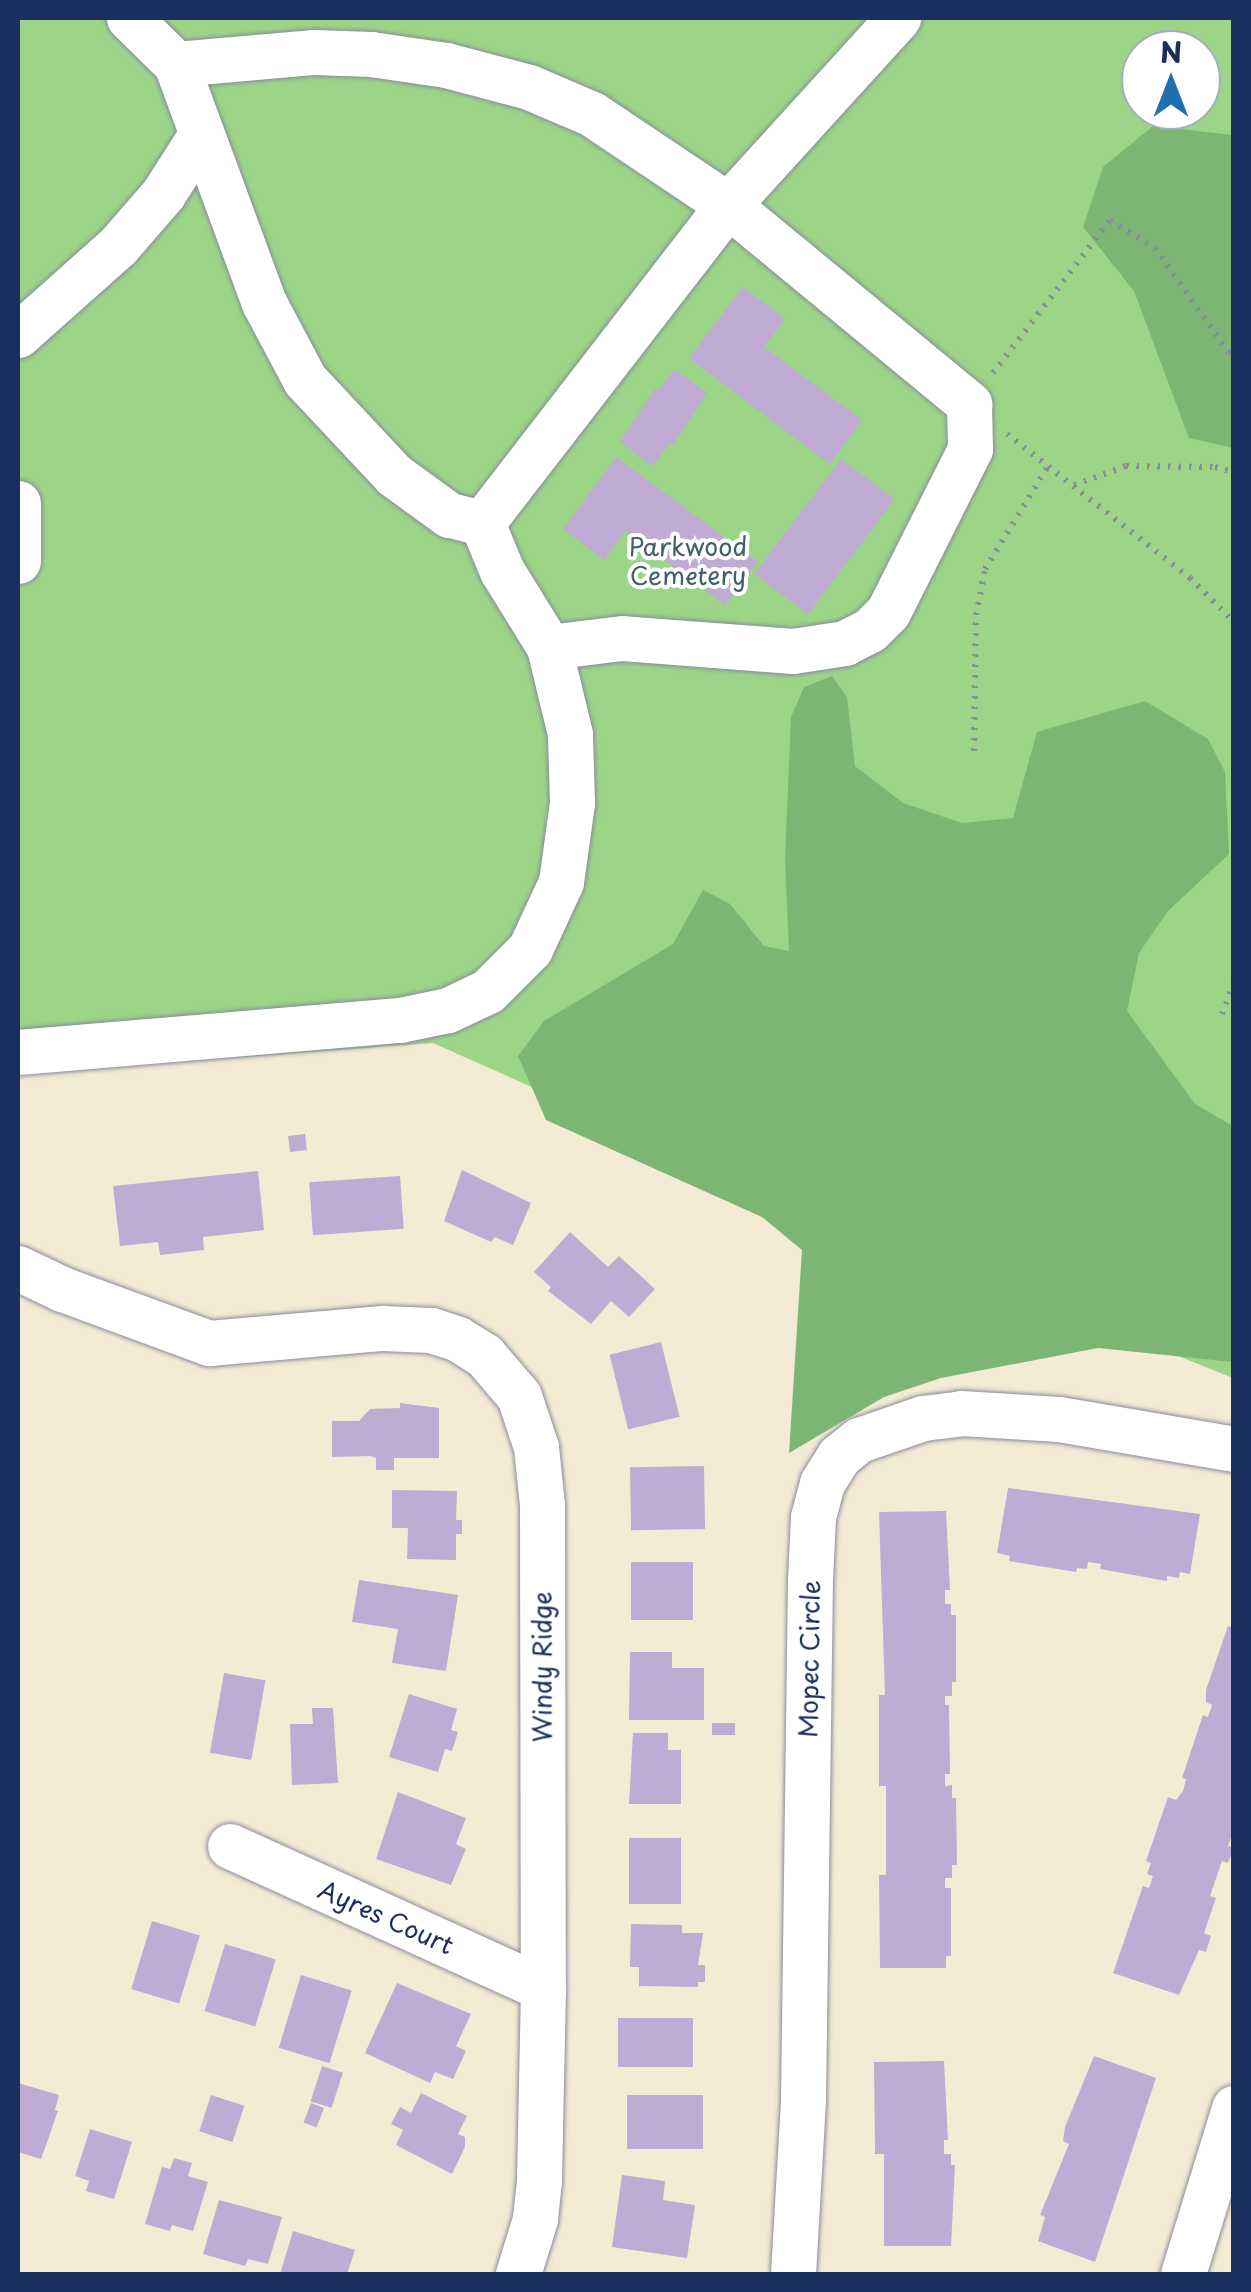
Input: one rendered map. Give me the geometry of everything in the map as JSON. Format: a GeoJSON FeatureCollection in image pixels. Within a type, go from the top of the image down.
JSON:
{"type":"FeatureCollection","features":[{"type":"Feature","properties":{"kind":"street"},"geometry":{"type":"LineString","coordinates":[[129,18],[176,64],[264,302],[305,380],[394,475],[449,515],[482,523]]}},
{"type":"Feature","properties":{"kind":"street"},"geometry":{"type":"LineString","coordinates":[[482,523],[728,205],[898,18]]}},
{"type":"Feature","properties":{"kind":"street"},"geometry":{"type":"LineString","coordinates":[[176,64],[351,36],[530,87],[592,114],[728,205],[970,404],[970,449],[888,612],[870,630],[845,644],[793,651],[622,638],[549,647]]}},
{"type":"Feature","properties":{"kind":"street"},"geometry":{"type":"LineString","coordinates":[[18,335],[118,246],[162,194],[200,136]]}},
{"type":"Feature","properties":{"kind":"street"},"geometry":{"type":"LineString","coordinates":[[18,504],[18,561]]}},
{"type":"Feature","properties":{"kind":"street"},"geometry":{"type":"LineString","coordinates":[[18,1052],[400,1020],[448,1010],[488,991],[530,949],[561,882],[572,802],[570,734],[549,647],[502,571],[482,523]]}},
{"type":"Feature","properties":{"kind":"street","name":"Windy Ridge"},"geometry":{"type":"LineString","coordinates":[[18,1268],[62,1290],[209,1343],[382,1328],[431,1330],[458,1338],[484,1354],[519,1396],[536,1448],[542,1506],[543,1988],[539,2180],[534,2219],[518,2274]]}},
{"type":"Feature","properties":{"kind":"street","name":"Mopec Circle"},"geometry":{"type":"LineString","coordinates":[[793,2274],[803,2100],[810,1580],[813,1517],[822,1483],[838,1456],[859,1440],[923,1418],[961,1413],[1058,1419],[1234,1449]]}},
{"type":"Feature","properties":{"kind":"street","name":"Ayres Court"},"geometry":{"type":"LineString","coordinates":[[230,1846],[543,1988]]}},
{"type":"Feature","properties":{"kind":"street"},"geometry":{"type":"LineString","coordinates":[[1183,2274],[1234,2108]]}},
{"type":"Feature","properties":{"kind":"path"},"geometry":{"type":"LineString","coordinates":[[1234,352],[1229,353],[1155,248],[1110,220],[970,404],[1190,578],[1234,622]]}},
{"type":"Feature","properties":{"kind":"path"},"geometry":{"type":"LineString","coordinates":[[974,751],[976,615],[985,570],[1048,466]]}},
{"type":"Feature","properties":{"kind":"path"},"geometry":{"type":"LineString","coordinates":[[1073,486],[1126,466],[1215,467],[1234,472]]}},
{"type":"Feature","properties":{"kind":"path"},"geometry":{"type":"LineString","coordinates":[[1222,1014],[1234,982]]}},
{"type":"Feature","properties":{"kind":"green space","name":"Parkwood Cemetery"},"geometry":{"type":"Polygon","coordinates":[[[18,18],[1233,18],[1233,1378],[749,1184],[433,1043],[18,1074],[18,18]]]}},
{"type":"Feature","properties":{"kind":"green space"},"geometry":{"type":"Polygon","coordinates":[[[1148,130],[1233,135],[1233,448],[1189,438],[1134,291],[1083,227],[1103,167],[1148,130]]]}},
{"type":"Feature","properties":{"kind":"green space"},"geometry":{"type":"Polygon","coordinates":[[[832,676],[847,697],[855,766],[903,803],[962,823],[1013,818],[1037,732],[1145,701],[1208,739],[1225,772],[1229,854],[1168,911],[1139,953],[1127,1011],[1195,1104],[1233,1126],[1233,1362],[1098,1348],[941,1378],[884,1397],[789,1453],[802,1250],[762,1217],[546,1120],[518,1056],[544,1021],[673,944],[703,890],[730,904],[764,946],[789,951],[785,859],[791,717],[804,687],[832,676]]]}},
{"type":"Feature","properties":{"kind":"building"},"geometry":{"type":"Polygon","coordinates":[[[743,287],[785,319],[764,347],[862,420],[830,464],[689,358],[743,287]]]}},
{"type":"Feature","properties":{"kind":"building"},"geometry":{"type":"Polygon","coordinates":[[[674,369],[707,393],[672,446],[669,444],[653,466],[620,442],[655,388],[659,390],[674,369]]]}},
{"type":"Feature","properties":{"kind":"building"},"geometry":{"type":"Polygon","coordinates":[[[616,457],[758,562],[725,605],[625,531],[604,560],[563,529],[616,457]]]}},
{"type":"Feature","properties":{"kind":"building"},"geometry":{"type":"Polygon","coordinates":[[[841,459],[895,499],[808,614],[754,574],[841,459]]]}},
{"type":"Feature","properties":{"kind":"building"},"geometry":{"type":"Polygon","coordinates":[[[305,1134],[307,1150],[290,1152],[288,1136],[305,1134]]]}},
{"type":"Feature","properties":{"kind":"building"},"geometry":{"type":"Polygon","coordinates":[[[462,1170],[531,1203],[513,1245],[495,1237],[491,1242],[444,1221],[462,1170]]]}},
{"type":"Feature","properties":{"kind":"building"},"geometry":{"type":"Polygon","coordinates":[[[258,1171],[264,1230],[203,1237],[204,1250],[160,1255],[158,1242],[120,1246],[113,1186],[258,1171]]]}},
{"type":"Feature","properties":{"kind":"building"},"geometry":{"type":"Polygon","coordinates":[[[400,1176],[404,1229],[313,1235],[309,1182],[400,1176]]]}},
{"type":"Feature","properties":{"kind":"building"},"geometry":{"type":"Polygon","coordinates":[[[570,1232],[608,1267],[619,1256],[655,1289],[629,1317],[611,1301],[591,1324],[548,1291],[551,1287],[534,1272],[570,1232]]]}},
{"type":"Feature","properties":{"kind":"building"},"geometry":{"type":"Polygon","coordinates":[[[661,1342],[680,1417],[628,1430],[610,1355],[661,1342]]]}},
{"type":"Feature","properties":{"kind":"building"},"geometry":{"type":"Polygon","coordinates":[[[400,1403],[439,1408],[439,1458],[394,1458],[394,1470],[376,1470],[376,1458],[370,1456],[332,1457],[332,1421],[359,1421],[370,1409],[400,1408],[400,1403]]]}},
{"type":"Feature","properties":{"kind":"building"},"geometry":{"type":"Polygon","coordinates":[[[704,1466],[705,1529],[631,1530],[630,1467],[704,1466]]]}},
{"type":"Feature","properties":{"kind":"building"},"geometry":{"type":"Polygon","coordinates":[[[1008,1488],[1200,1514],[1190,1574],[1180,1572],[1179,1578],[1167,1576],[1167,1581],[1100,1569],[1101,1564],[1088,1562],[1087,1569],[1077,1568],[1076,1572],[1009,1561],[1010,1556],[997,1553],[1008,1488]]]}},
{"type":"Feature","properties":{"kind":"building"},"geometry":{"type":"Polygon","coordinates":[[[392,1490],[457,1491],[456,1520],[462,1520],[462,1534],[456,1534],[456,1560],[407,1559],[408,1528],[392,1528],[392,1490]]]}},
{"type":"Feature","properties":{"kind":"building"},"geometry":{"type":"Polygon","coordinates":[[[946,1511],[950,1590],[945,1590],[945,1604],[951,1604],[951,1615],[956,1615],[956,1682],[952,1682],[952,1696],[945,1696],[945,1705],[949,1705],[950,1774],[945,1774],[945,1786],[952,1785],[952,1798],[956,1798],[957,1865],[952,1865],[952,1878],[945,1878],[945,1888],[951,1888],[951,1956],[946,1956],[946,1968],[880,1968],[879,1875],[886,1875],[886,1786],[879,1786],[879,1695],[885,1695],[879,1512],[946,1511]]]}},
{"type":"Feature","properties":{"kind":"building"},"geometry":{"type":"Polygon","coordinates":[[[631,1562],[693,1562],[693,1620],[631,1620],[631,1562]]]}},
{"type":"Feature","properties":{"kind":"building"},"geometry":{"type":"Polygon","coordinates":[[[359,1580],[458,1595],[446,1671],[392,1663],[398,1629],[352,1622],[359,1580]]]}},
{"type":"Feature","properties":{"kind":"building"},"geometry":{"type":"Polygon","coordinates":[[[1228,1626],[1234,1628],[1234,1829],[1228,1846],[1234,1848],[1228,1863],[1222,1861],[1210,1896],[1216,1898],[1204,1933],[1211,1936],[1206,1952],[1199,1950],[1179,1995],[1113,1973],[1143,1886],[1149,1888],[1153,1876],[1147,1874],[1151,1863],[1146,1861],[1168,1797],[1176,1800],[1183,1791],[1186,1779],[1182,1778],[1203,1715],[1208,1717],[1212,1705],[1206,1702],[1206,1690],[1228,1626]]]}},
{"type":"Feature","properties":{"kind":"building"},"geometry":{"type":"Polygon","coordinates":[[[630,1652],[672,1652],[672,1668],[704,1668],[704,1720],[629,1720],[630,1652]]]}},
{"type":"Feature","properties":{"kind":"building"},"geometry":{"type":"Polygon","coordinates":[[[224,1673],[265,1680],[251,1760],[210,1753],[224,1673]]]}},
{"type":"Feature","properties":{"kind":"building"},"geometry":{"type":"Polygon","coordinates":[[[409,1694],[457,1709],[451,1730],[458,1732],[452,1751],[445,1749],[438,1772],[389,1757],[409,1694]]]}},
{"type":"Feature","properties":{"kind":"building"},"geometry":{"type":"Polygon","coordinates":[[[312,1708],[333,1708],[338,1783],[292,1785],[290,1724],[313,1724],[312,1708]]]}},
{"type":"Feature","properties":{"kind":"building"},"geometry":{"type":"Polygon","coordinates":[[[712,1723],[735,1723],[735,1735],[712,1735],[712,1723]]]}},
{"type":"Feature","properties":{"kind":"building"},"geometry":{"type":"Polygon","coordinates":[[[633,1733],[668,1733],[668,1750],[681,1750],[681,1804],[629,1804],[633,1733]]]}},
{"type":"Feature","properties":{"kind":"building"},"geometry":{"type":"Polygon","coordinates":[[[398,1792],[466,1818],[456,1844],[466,1849],[451,1885],[376,1859],[398,1792]]]}},
{"type":"Feature","properties":{"kind":"building"},"geometry":{"type":"Polygon","coordinates":[[[629,1838],[681,1838],[681,1904],[629,1904],[629,1838]]]}},
{"type":"Feature","properties":{"kind":"building"},"geometry":{"type":"Polygon","coordinates":[[[152,1921],[200,1936],[179,2004],[131,1989],[152,1921]]]}},
{"type":"Feature","properties":{"kind":"building"},"geometry":{"type":"Polygon","coordinates":[[[631,1924],[682,1925],[682,1933],[703,1933],[698,1965],[705,1965],[705,1982],[698,1982],[698,1987],[639,1986],[639,1967],[630,1967],[631,1924]]]}},
{"type":"Feature","properties":{"kind":"building"},"geometry":{"type":"Polygon","coordinates":[[[225,1944],[276,1959],[255,2026],[205,2011],[225,1944]]]}},
{"type":"Feature","properties":{"kind":"building"},"geometry":{"type":"Polygon","coordinates":[[[301,1975],[352,1990],[329,2063],[279,2048],[301,1975]]]}},
{"type":"Feature","properties":{"kind":"building"},"geometry":{"type":"Polygon","coordinates":[[[397,1983],[471,2014],[456,2046],[466,2051],[453,2079],[435,2072],[430,2083],[365,2053],[397,1983]]]}},
{"type":"Feature","properties":{"kind":"building"},"geometry":{"type":"Polygon","coordinates":[[[618,2018],[693,2018],[693,2067],[618,2067],[618,2018]]]}},
{"type":"Feature","properties":{"kind":"building"},"geometry":{"type":"Polygon","coordinates":[[[1094,2056],[1156,2078],[1095,2262],[1038,2241],[1045,2217],[1040,2215],[1069,2144],[1063,2141],[1065,2127],[1094,2056]]]}},
{"type":"Feature","properties":{"kind":"building"},"geometry":{"type":"Polygon","coordinates":[[[944,2061],[948,2140],[944,2140],[944,2154],[951,2154],[951,2165],[955,2165],[951,2246],[884,2246],[884,2154],[875,2154],[874,2062],[944,2061]]]}},
{"type":"Feature","properties":{"kind":"building"},"geometry":{"type":"Polygon","coordinates":[[[322,2066],[343,2073],[331,2108],[311,2101],[322,2066]]]}},
{"type":"Feature","properties":{"kind":"building"},"geometry":{"type":"Polygon","coordinates":[[[18,2083],[59,2095],[55,2110],[58,2111],[41,2159],[18,2152],[18,2083]]]}},
{"type":"Feature","properties":{"kind":"building"},"geometry":{"type":"Polygon","coordinates":[[[421,2093],[467,2116],[458,2134],[465,2137],[465,2147],[452,2174],[396,2145],[403,2130],[391,2124],[400,2107],[411,2113],[421,2093]]]}},
{"type":"Feature","properties":{"kind":"building"},"geometry":{"type":"Polygon","coordinates":[[[211,2095],[244,2106],[233,2142],[199,2131],[211,2095]]]}},
{"type":"Feature","properties":{"kind":"building"},"geometry":{"type":"Polygon","coordinates":[[[627,2095],[703,2095],[703,2149],[627,2149],[627,2095]]]}},
{"type":"Feature","properties":{"kind":"building"},"geometry":{"type":"Polygon","coordinates":[[[311,2103],[324,2108],[317,2128],[303,2123],[311,2103]]]}},
{"type":"Feature","properties":{"kind":"building"},"geometry":{"type":"Polygon","coordinates":[[[90,2129],[132,2142],[114,2199],[86,2191],[89,2181],[75,2176],[90,2129]]]}},
{"type":"Feature","properties":{"kind":"building"},"geometry":{"type":"Polygon","coordinates":[[[174,2158],[192,2163],[188,2176],[208,2182],[193,2231],[172,2225],[170,2231],[145,2224],[162,2167],[170,2169],[174,2158]]]}},
{"type":"Feature","properties":{"kind":"building"},"geometry":{"type":"Polygon","coordinates":[[[622,2175],[665,2181],[663,2200],[695,2205],[687,2258],[612,2247],[622,2175]]]}},
{"type":"Feature","properties":{"kind":"building"},"geometry":{"type":"Polygon","coordinates":[[[219,2200],[282,2217],[268,2264],[248,2259],[245,2266],[203,2254],[219,2200]]]}},
{"type":"Feature","properties":{"kind":"building"},"geometry":{"type":"Polygon","coordinates":[[[293,2231],[355,2250],[347,2274],[280,2274],[293,2231]]]}}]}
